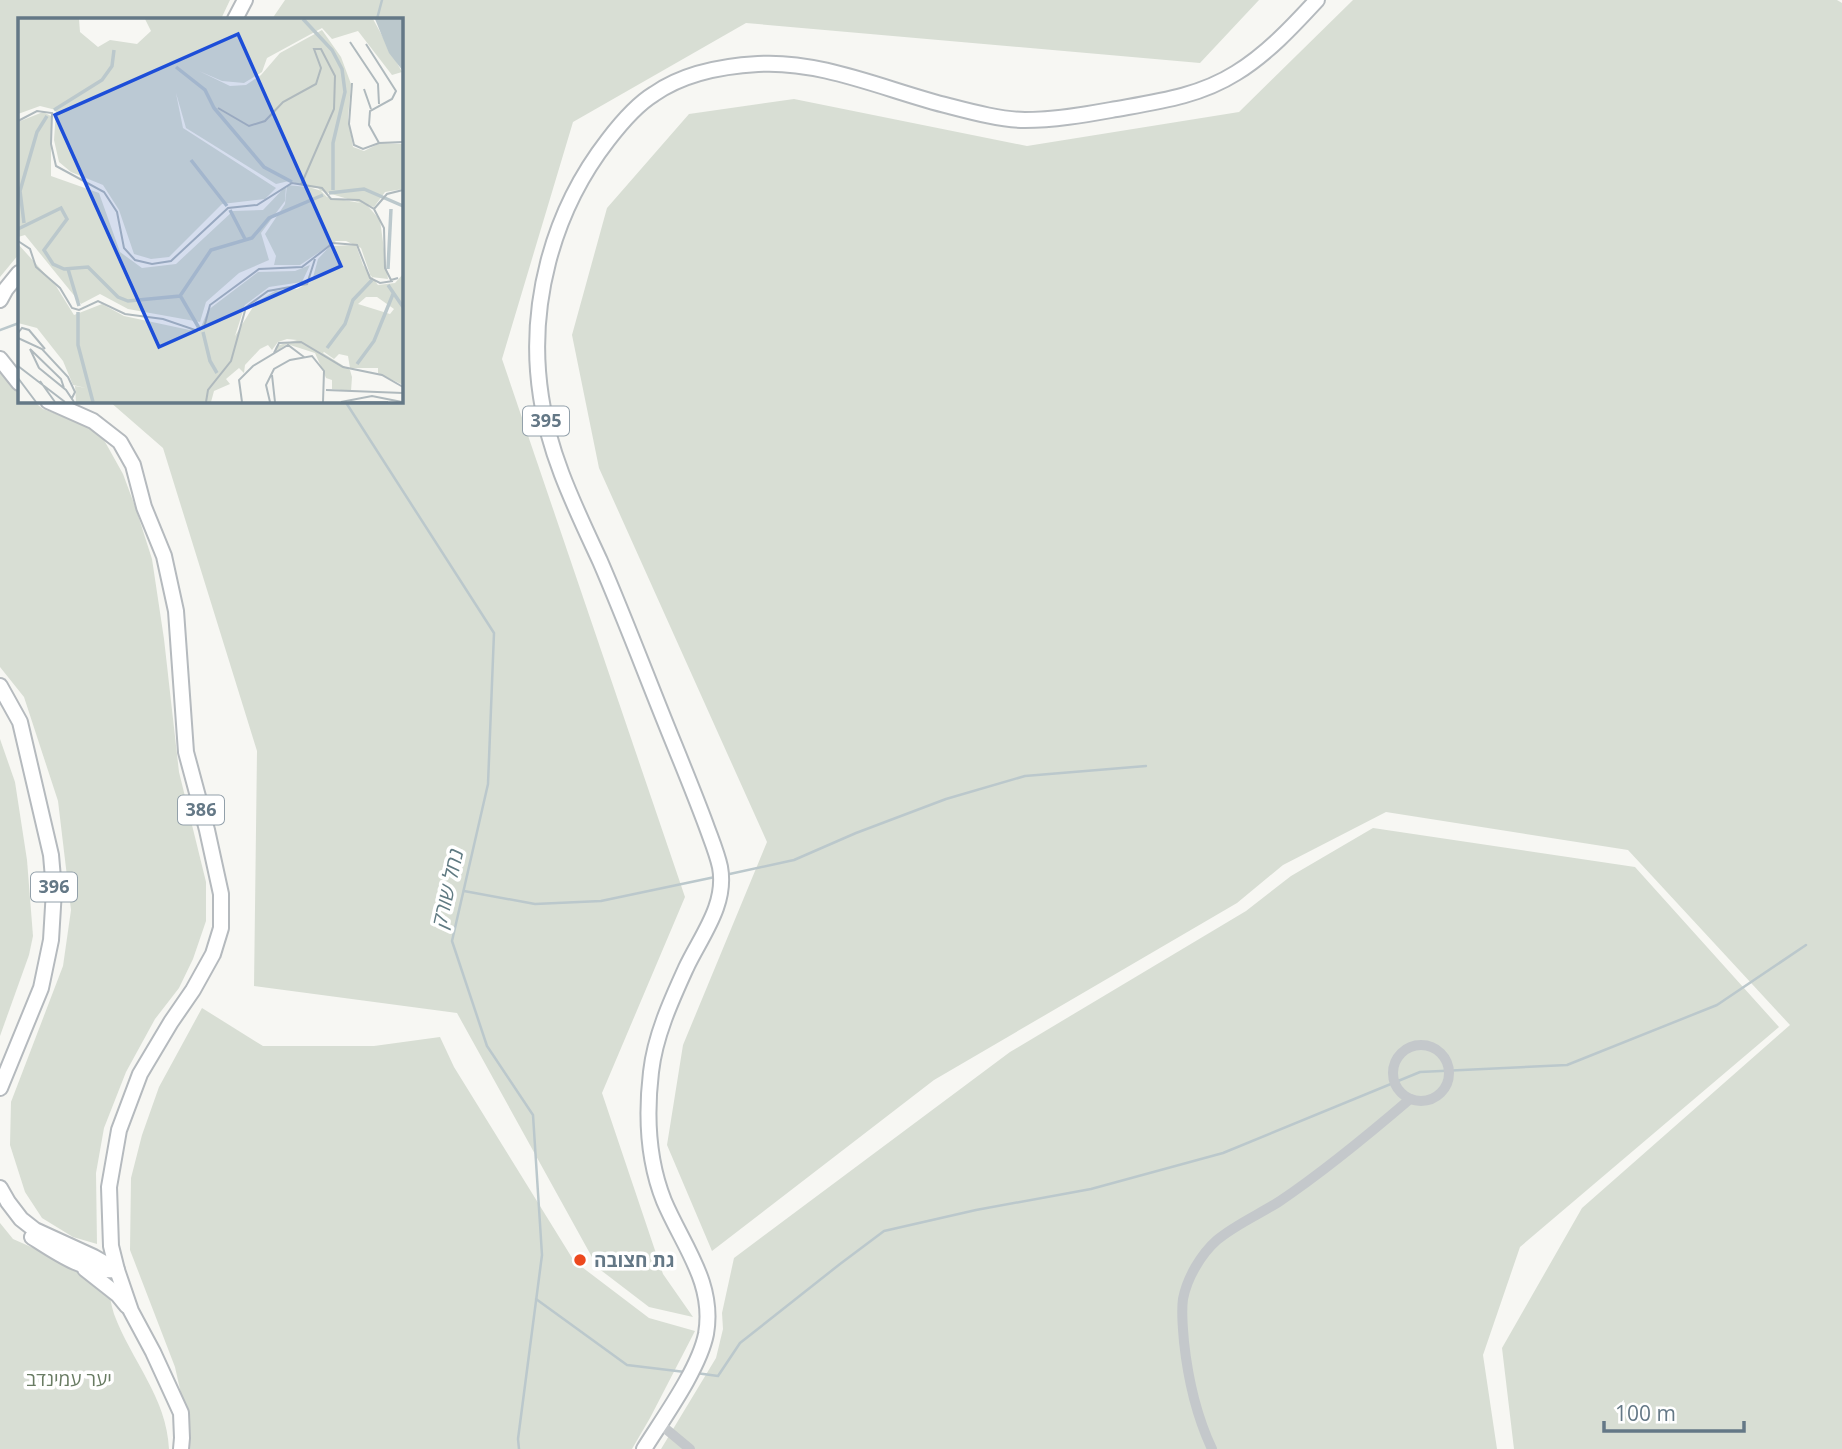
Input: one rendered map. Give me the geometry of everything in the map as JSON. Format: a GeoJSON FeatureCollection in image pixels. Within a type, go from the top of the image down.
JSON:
{"type":"FeatureCollection","features":[{"type":"Feature","properties":{"kind":"main road"},"geometry":{"type":"LineString","coordinates":[[236,18],[245,0]]}},
{"type":"Feature","properties":{"kind":"main road","name":"395"},"geometry":{"type":"LineString","coordinates":[[645,1449],[694,1366],[705,1337],[709,1306],[703,1280],[662,1196],[651,1153],[650,1074],[656,1043],[667,1012],[715,910],[720,893],[721,870],[696,799],[555,457],[541,398],[536,337],[541,294],[548,261],[569,203],[594,158],[619,126],[649,97],[679,81],[720,68],[796,64],[951,107],[1018,120],[1070,116],[1191,95],[1214,85],[1238,73],[1264,52],[1317,0]]}},
{"type":"Feature","properties":{"kind":"main road"},"geometry":{"type":"LineString","coordinates":[[0,300],[18,274]]}},
{"type":"Feature","properties":{"kind":"main road"},"geometry":{"type":"LineString","coordinates":[[0,359],[18,382]]}},
{"type":"Feature","properties":{"kind":"main road","name":"386"},"geometry":{"type":"LineString","coordinates":[[50,402],[93,421],[120,442],[133,465],[144,507],[164,556],[176,611],[186,752],[221,894],[220,928],[213,954],[140,1074],[119,1130],[109,1187],[111,1245],[117,1270],[131,1311],[181,1413],[181,1449]]}},
{"type":"Feature","properties":{"kind":"main road","name":"396"},"geometry":{"type":"LineString","coordinates":[[0,686],[20,722],[51,855],[54,890],[51,940],[41,988],[0,1088]]}},
{"type":"Feature","properties":{"kind":"main road"},"geometry":{"type":"LineString","coordinates":[[0,1188],[21,1219],[36,1230],[94,1256],[117,1270]]}},
{"type":"Feature","properties":{"kind":"main road"},"geometry":{"type":"LineString","coordinates":[[0,1203],[23,1231],[75,1262],[118,1295],[131,1311]]}},
{"type":"Feature","properties":{"kind":"main road"},"geometry":{"type":"LineString","coordinates":[[75,1262],[104,1271],[117,1270]]}},
{"type":"Feature","properties":{"kind":"street"},"geometry":{"type":"LineString","coordinates":[[1427,1044],[1443,1054],[1448,1062],[1448,1081],[1437,1096],[1419,1101],[1409,1099],[1396,1087],[1393,1078],[1395,1060],[1408,1047],[1427,1044]]}},
{"type":"Feature","properties":{"kind":"street"},"geometry":{"type":"LineString","coordinates":[[1212,1449],[1204,1432],[1188,1375],[1182,1321],[1183,1298],[1202,1256],[1217,1240],[1279,1201],[1359,1143],[1409,1099]]}},
{"type":"Feature","properties":{"kind":"street"},"geometry":{"type":"LineString","coordinates":[[660,1424],[690,1449]]}},
{"type":"Feature","properties":{"kind":"green space"},"geometry":{"type":"Polygon","coordinates":[[[0,0],[230,0],[221,18],[18,18],[18,255],[0,277],[0,0]]]}},
{"type":"Feature","properties":{"kind":"green space"},"geometry":{"type":"Polygon","coordinates":[[[285,0],[1259,0],[1200,63],[746,23],[573,122],[502,359],[685,897],[602,1093],[663,1274],[693,1317],[649,1307],[598,1268],[457,1013],[254,986],[257,751],[163,448],[110,402],[402,402],[402,18],[273,18],[285,0]]]}},
{"type":"Feature","properties":{"kind":"green space"},"geometry":{"type":"Polygon","coordinates":[[[1353,0],[1837,0],[1842,3],[1842,1449],[1514,1449],[1502,1348],[1582,1208],[1790,1025],[1628,850],[1386,812],[1283,865],[1237,903],[934,1080],[712,1251],[667,1145],[683,1045],[767,842],[599,468],[572,335],[607,208],[689,114],[794,99],[1027,146],[1239,112],[1353,0]]]}},
{"type":"Feature","properties":{"kind":"green space"},"geometry":{"type":"Polygon","coordinates":[[[0,367],[18,388],[18,402],[34,402],[43,409],[84,424],[104,440],[123,474],[152,559],[179,772],[206,882],[206,921],[193,959],[179,988],[155,1019],[126,1072],[104,1128],[96,1173],[97,1244],[73,1237],[42,1218],[25,1192],[10,1145],[11,1102],[63,966],[71,910],[58,801],[24,697],[0,667],[0,367]]]}},
{"type":"Feature","properties":{"kind":"green space"},"geometry":{"type":"Polygon","coordinates":[[[0,739],[15,782],[27,860],[33,936],[29,955],[0,1036],[0,739]]]}},
{"type":"Feature","properties":{"kind":"green space"},"geometry":{"type":"Polygon","coordinates":[[[1373,828],[1635,867],[1779,1027],[1520,1247],[1483,1355],[1497,1449],[661,1449],[716,1358],[734,1258],[1010,1052],[1246,911],[1291,876],[1373,828]]]}},
{"type":"Feature","properties":{"kind":"green space"},"geometry":{"type":"Polygon","coordinates":[[[202,1008],[263,1046],[374,1046],[440,1037],[454,1067],[574,1261],[649,1318],[695,1331],[632,1449],[187,1449],[188,1425],[175,1367],[130,1250],[131,1178],[142,1135],[159,1087],[202,1008]]]}},
{"type":"Feature","properties":{"kind":"green space","name":"יער עמינדב"},"geometry":{"type":"Polygon","coordinates":[[[0,1223],[13,1239],[56,1258],[73,1270],[108,1287],[121,1331],[162,1413],[169,1449],[0,1449],[0,1223]]]}},
{"type":"Feature","properties":{"kind":"waterway","name":"נחל שורק"},"geometry":{"type":"LineString","coordinates":[[377,18],[382,0]]}},
{"type":"Feature","properties":{"kind":"waterway"},"geometry":{"type":"LineString","coordinates":[[0,330],[18,323]]}},
{"type":"Feature","properties":{"kind":"waterway","name":"נחל שורק"},"geometry":{"type":"LineString","coordinates":[[346,402],[494,633],[488,784],[452,941],[487,1046],[533,1115],[542,1255],[518,1439],[519,1449]]}},
{"type":"Feature","properties":{"kind":"waterway"},"geometry":{"type":"LineString","coordinates":[[725,875],[794,860],[946,799],[1025,776],[1146,766]]}},
{"type":"Feature","properties":{"kind":"waterway"},"geometry":{"type":"LineString","coordinates":[[464,891],[535,904],[601,901],[715,877]]}},
{"type":"Feature","properties":{"kind":"waterway"},"geometry":{"type":"LineString","coordinates":[[696,1373],[718,1376],[740,1343],[884,1231],[976,1210],[1091,1189],[1223,1153],[1420,1072],[1567,1065],[1717,1005],[1806,945]]}},
{"type":"Feature","properties":{"kind":"waterway"},"geometry":{"type":"LineString","coordinates":[[536,1299],[627,1365],[685,1372]]}},
{"type":"Feature","properties":{"kind":"place","name":"גת חצובה"},"geometry":{"type":"Point","coordinates":[580,1260]}}]}
